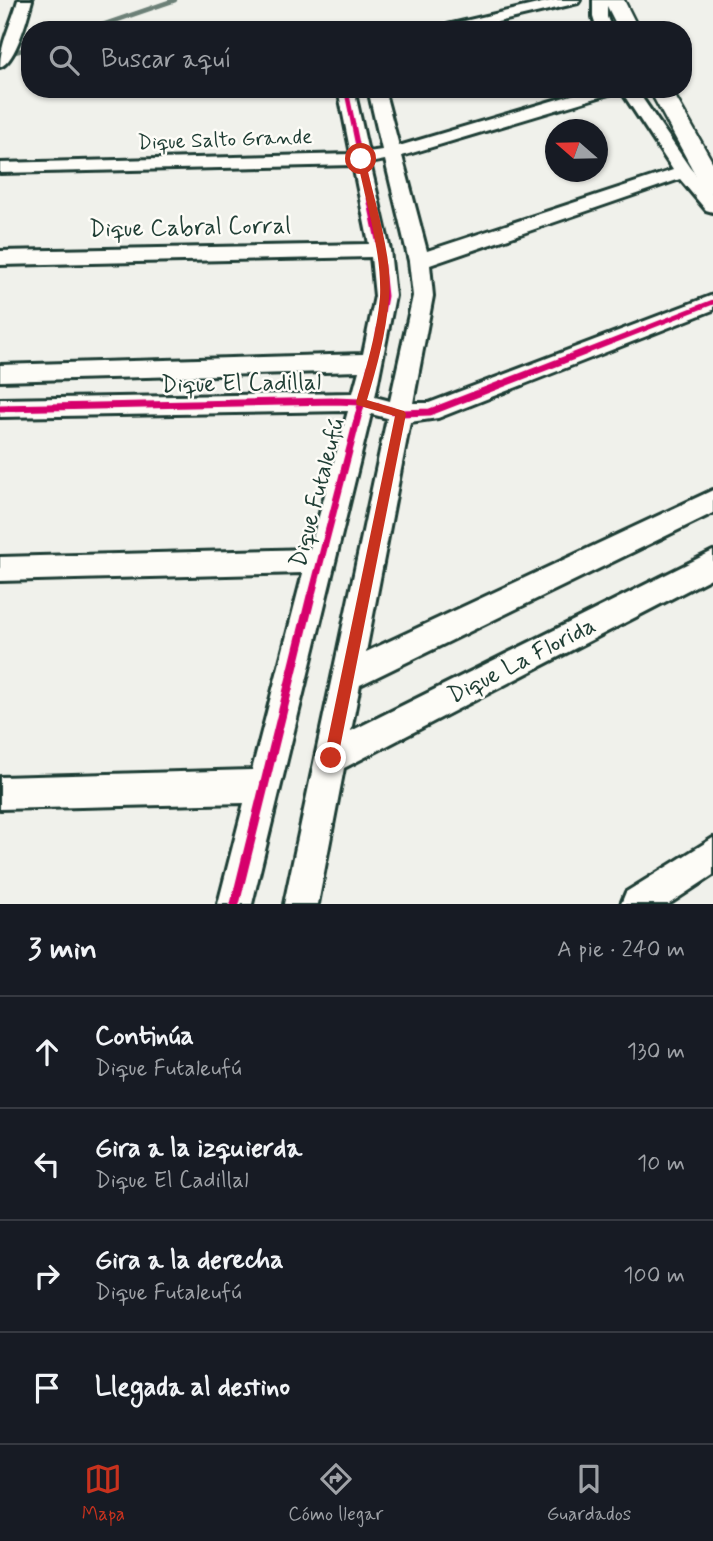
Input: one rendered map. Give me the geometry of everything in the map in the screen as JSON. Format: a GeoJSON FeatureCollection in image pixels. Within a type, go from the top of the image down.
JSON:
{"type":"FeatureCollection","features":[{"type":"Feature","properties":{"kind":"street"},"geometry":{"type":"LineString","coordinates":[[0,62],[19,24],[25,0]]}},
{"type":"Feature","properties":{"kind":"street"},"geometry":{"type":"LineString","coordinates":[[483,21],[573,0]]}},
{"type":"Feature","properties":{"kind":"street"},"geometry":{"type":"LineString","coordinates":[[600,0],[603,21]]}},
{"type":"Feature","properties":{"kind":"street"},"geometry":{"type":"LineString","coordinates":[[614,0],[624,21]]}},
{"type":"Feature","properties":{"kind":"street","name":"Dique Futaleufú"},"geometry":{"type":"LineString","coordinates":[[234,904],[373,362],[384,296],[380,250],[348,98]]}},
{"type":"Feature","properties":{"kind":"street"},"geometry":{"type":"LineString","coordinates":[[301,904],[423,296],[419,261],[378,98]]}},
{"type":"Feature","properties":{"kind":"street","name":"Dique Salto Grande"},"geometry":{"type":"LineString","coordinates":[[0,168],[361,159],[393,153],[579,98]]}},
{"type":"Feature","properties":{"kind":"street"},"geometry":{"type":"LineString","coordinates":[[634,98],[684,172],[713,205]]}},
{"type":"Feature","properties":{"kind":"street"},"geometry":{"type":"LineString","coordinates":[[665,98],[713,185]]}},
{"type":"Feature","properties":{"kind":"street"},"geometry":{"type":"LineString","coordinates":[[419,261],[684,172]]}},
{"type":"Feature","properties":{"kind":"street","name":"Dique Cabral Corral"},"geometry":{"type":"LineString","coordinates":[[0,258],[380,250]]}},
{"type":"Feature","properties":{"kind":"street","name":"Dique El Cadillal"},"geometry":{"type":"LineString","coordinates":[[0,408],[361,402],[401,414],[430,412],[713,302]]}},
{"type":"Feature","properties":{"kind":"street","name":"Dique El Cadillal"},"geometry":{"type":"LineString","coordinates":[[0,373],[373,362]]}},
{"type":"Feature","properties":{"kind":"street"},"geometry":{"type":"LineString","coordinates":[[347,676],[713,500]]}},
{"type":"Feature","properties":{"kind":"street"},"geometry":{"type":"LineString","coordinates":[[0,569],[320,561]]}},
{"type":"Feature","properties":{"kind":"street","name":"Dique La Florida"},"geometry":{"type":"LineString","coordinates":[[331,758],[713,564]]}},
{"type":"Feature","properties":{"kind":"street"},"geometry":{"type":"LineString","coordinates":[[0,793],[264,786]]}},
{"type":"Feature","properties":{"kind":"street"},"geometry":{"type":"LineString","coordinates":[[638,904],[713,856]]}},
{"type":"Feature","properties":{"kind":"waterway"},"geometry":{"type":"LineString","coordinates":[[114,21],[175,0]]}},
{"type":"Feature","properties":{"kind":"waterway"},"geometry":{"type":"LineString","coordinates":[[0,56],[21,50]]}},
{"type":"Feature","properties":{"kind":"cycle path"},"geometry":{"type":"LineString","coordinates":[[235,904],[320,561],[373,362],[385,296],[380,250],[348,98]]}},
{"type":"Feature","properties":{"kind":"cycle path"},"geometry":{"type":"LineString","coordinates":[[0,408],[334,401],[361,402],[401,413],[430,412],[713,302]]}},
{"type":"Feature","properties":{"kind":"route"},"geometry":{"type":"LineString","coordinates":[[331,758],[401,414],[361,402],[373,362],[384,296],[380,250],[361,159]]}}]}
